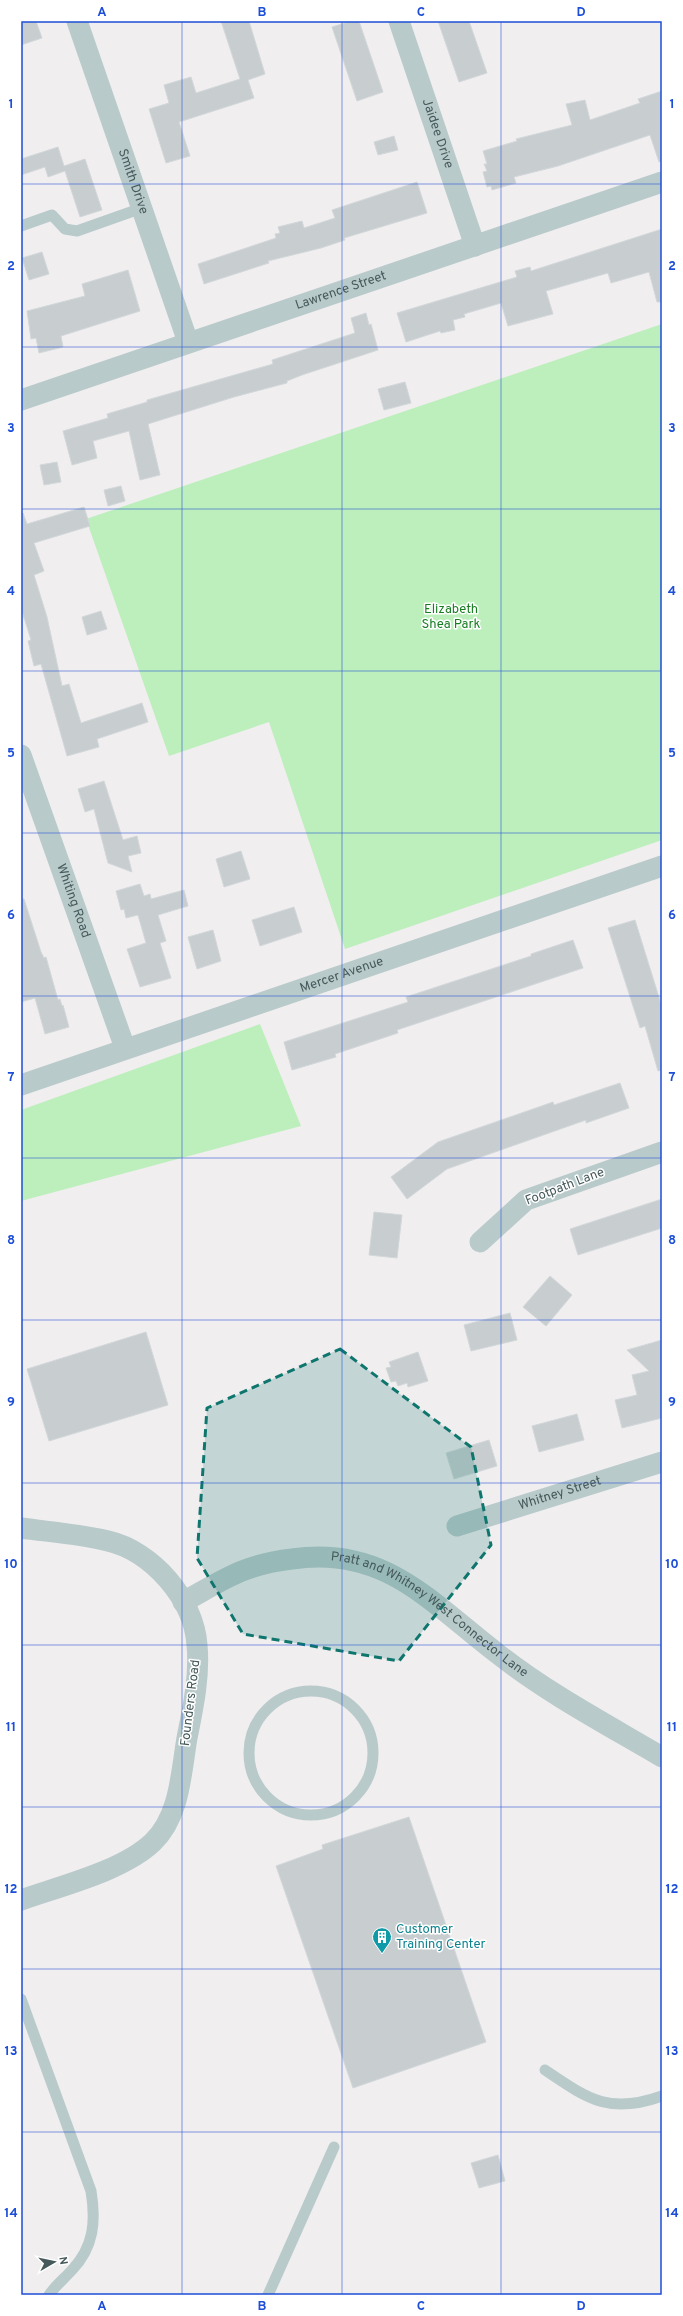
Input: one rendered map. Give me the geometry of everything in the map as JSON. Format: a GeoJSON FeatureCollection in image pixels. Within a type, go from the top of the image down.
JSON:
{"type":"FeatureCollection","features":[{"type":"Feature","properties":{"kind":"street","name":"Smith Drive"},"geometry":{"type":"LineString","coordinates":[[77,21],[188,342]]}},
{"type":"Feature","properties":{"kind":"street","name":"Jaidee Drive"},"geometry":{"type":"LineString","coordinates":[[399,21],[475,246]]}},
{"type":"Feature","properties":{"kind":"street","name":"Lawrence Street"},"geometry":{"type":"LineString","coordinates":[[21,400],[662,182]]}},
{"type":"Feature","properties":{"kind":"street","name":"Whiting Road"},"geometry":{"type":"LineString","coordinates":[[21,755],[125,1048]]}},
{"type":"Feature","properties":{"kind":"street","name":"Mercer Avenue"},"geometry":{"type":"LineString","coordinates":[[21,1085],[125,1048],[662,866]]}},
{"type":"Feature","properties":{"kind":"street","name":"Footpath Lane"},"geometry":{"type":"LineString","coordinates":[[480,1242],[526,1200],[662,1152]]}},
{"type":"Feature","properties":{"kind":"street","name":"Whitney Street"},"geometry":{"type":"LineString","coordinates":[[458,1526],[662,1462]]}},
{"type":"Feature","properties":{"kind":"street","name":"Founders Road"},"geometry":{"type":"LineString","coordinates":[[21,1528],[109,1541],[136,1552],[154,1564],[169,1580],[183,1602],[195,1631],[198,1644],[197,1679],[176,1802],[167,1823],[154,1842],[140,1854],[119,1865],[21,1900]]}},
{"type":"Feature","properties":{"kind":"street","name":"Pratt and Whitney West Connector Lane"},"geometry":{"type":"LineString","coordinates":[[183,1602],[242,1571],[277,1561],[317,1557],[357,1560],[399,1577],[446,1610],[497,1654],[553,1694],[662,1756]]}},
{"type":"Feature","properties":{"kind":"lane"},"geometry":{"type":"LineString","coordinates":[[21,226],[52,215],[65,229],[77,231],[142,208]]}},
{"type":"Feature","properties":{"kind":"lane"},"geometry":{"type":"LineString","coordinates":[[308,1691],[326,1692],[343,1699],[355,1709],[367,1726],[372,1744],[372,1762],[366,1781],[355,1797],[340,1808],[321,1814],[308,1815],[283,1809],[267,1797],[256,1783],[252,1772],[249,1748],[253,1730],[262,1715],[274,1702],[291,1694],[308,1691]]}},
{"type":"Feature","properties":{"kind":"lane"},"geometry":{"type":"LineString","coordinates":[[21,1999],[91,2191],[94,2212],[93,2231],[87,2252],[49,2295]]}},
{"type":"Feature","properties":{"kind":"lane"},"geometry":{"type":"LineString","coordinates":[[545,2070],[585,2097],[607,2104],[633,2104],[662,2096]]}},
{"type":"Feature","properties":{"kind":"lane"},"geometry":{"type":"LineString","coordinates":[[268,2295],[334,2147]]}},
{"type":"Feature","properties":{"kind":"highlighted area"},"geometry":{"type":"Polygon","coordinates":[[[340,1349],[471,1447],[491,1545],[399,1661],[243,1634],[197,1558],[207,1408],[340,1349]]]}},
{"type":"Feature","properties":{"kind":"green space","name":"Elizabeth Shea Park"},"geometry":{"type":"Polygon","coordinates":[[[662,324],[662,840],[345,949],[269,722],[169,756],[86,519],[662,324]]]}},
{"type":"Feature","properties":{"kind":"green space"},"geometry":{"type":"Polygon","coordinates":[[[260,1024],[301,1126],[21,1201],[21,1110],[260,1024]]]}},
{"type":"Feature","properties":{"kind":"building"},"geometry":{"type":"Polygon","coordinates":[[[21,21],[36,21],[42,38],[21,45],[21,21]]]}},
{"type":"Feature","properties":{"kind":"building"},"geometry":{"type":"Polygon","coordinates":[[[221,21],[249,21],[265,74],[248,80],[254,98],[179,122],[190,156],[166,163],[149,109],[169,103],[164,85],[191,77],[196,93],[240,79],[221,21]]]}},
{"type":"Feature","properties":{"kind":"building"},"geometry":{"type":"Polygon","coordinates":[[[351,21],[359,21],[383,92],[357,101],[332,27],[351,21]]]}},
{"type":"Feature","properties":{"kind":"building"},"geometry":{"type":"Polygon","coordinates":[[[438,21],[469,21],[487,73],[459,82],[438,21]]]}},
{"type":"Feature","properties":{"kind":"building"},"geometry":{"type":"Polygon","coordinates":[[[662,91],[662,161],[659,162],[650,135],[558,166],[514,177],[516,183],[492,190],[491,186],[487,187],[483,172],[487,171],[484,164],[487,164],[483,151],[517,141],[516,139],[572,125],[566,104],[585,100],[590,120],[640,103],[638,99],[662,91]]]}},
{"type":"Feature","properties":{"kind":"building"},"geometry":{"type":"Polygon","coordinates":[[[394,136],[398,150],[378,155],[374,142],[394,136]]]}},
{"type":"Feature","properties":{"kind":"building"},"geometry":{"type":"Polygon","coordinates":[[[58,147],[64,166],[85,159],[102,210],[80,217],[65,171],[48,177],[45,167],[21,175],[21,159],[58,147]]]}},
{"type":"Feature","properties":{"kind":"building"},"geometry":{"type":"Polygon","coordinates":[[[417,182],[427,213],[344,238],[345,240],[321,248],[268,261],[269,263],[204,284],[198,264],[276,238],[275,234],[280,233],[278,227],[302,221],[304,228],[335,218],[332,210],[417,182]]]}},
{"type":"Feature","properties":{"kind":"building"},"geometry":{"type":"Polygon","coordinates":[[[662,229],[662,302],[657,302],[649,272],[611,283],[608,273],[546,291],[553,314],[508,326],[501,303],[464,314],[465,317],[453,320],[455,330],[441,333],[440,331],[406,342],[397,313],[517,277],[515,271],[530,267],[531,271],[662,229]]]}},
{"type":"Feature","properties":{"kind":"building"},"geometry":{"type":"Polygon","coordinates":[[[42,252],[49,274],[29,280],[22,258],[42,252]]]}},
{"type":"Feature","properties":{"kind":"building"},"geometry":{"type":"Polygon","coordinates":[[[128,270],[140,311],[61,336],[63,347],[39,353],[36,338],[31,339],[27,311],[85,296],[82,284],[128,270]]]}},
{"type":"Feature","properties":{"kind":"building"},"geometry":{"type":"Polygon","coordinates":[[[366,313],[369,325],[371,324],[378,350],[302,375],[287,381],[287,383],[234,397],[148,424],[160,475],[140,480],[129,431],[93,441],[97,458],[72,465],[63,431],[108,418],[107,414],[147,402],[147,400],[273,364],[272,360],[355,333],[351,318],[366,313]]]}},
{"type":"Feature","properties":{"kind":"building"},"geometry":{"type":"Polygon","coordinates":[[[405,382],[411,403],[384,410],[378,389],[405,382]]]}},
{"type":"Feature","properties":{"kind":"building"},"geometry":{"type":"Polygon","coordinates":[[[57,462],[61,482],[44,485],[40,465],[57,462]]]}},
{"type":"Feature","properties":{"kind":"building"},"geometry":{"type":"Polygon","coordinates":[[[121,486],[125,501],[108,506],[104,490],[121,486]]]}},
{"type":"Feature","properties":{"kind":"building"},"geometry":{"type":"Polygon","coordinates":[[[84,507],[90,526],[34,543],[44,571],[34,575],[47,617],[62,686],[69,684],[81,723],[142,703],[148,722],[97,739],[99,747],[67,756],[41,664],[34,666],[28,641],[31,640],[21,608],[21,514],[23,513],[27,524],[84,507]]]}},
{"type":"Feature","properties":{"kind":"building"},"geometry":{"type":"Polygon","coordinates":[[[101,611],[107,629],[87,635],[82,617],[101,611]]]}},
{"type":"Feature","properties":{"kind":"building"},"geometry":{"type":"Polygon","coordinates":[[[104,781],[123,840],[137,836],[141,853],[128,856],[132,872],[108,863],[94,809],[85,812],[78,789],[104,781]]]}},
{"type":"Feature","properties":{"kind":"building"},"geometry":{"type":"Polygon","coordinates":[[[241,851],[250,879],[224,887],[216,859],[241,851]]]}},
{"type":"Feature","properties":{"kind":"building"},"geometry":{"type":"Polygon","coordinates":[[[140,884],[144,896],[150,894],[151,899],[184,890],[188,906],[158,915],[166,941],[160,943],[171,978],[140,987],[127,949],[146,943],[138,915],[126,918],[124,909],[121,910],[116,891],[140,884]]]}},
{"type":"Feature","properties":{"kind":"building"},"geometry":{"type":"Polygon","coordinates":[[[21,899],[24,899],[41,952],[44,958],[46,957],[58,1000],[60,999],[62,1006],[63,1005],[69,1027],[45,1034],[35,998],[21,1002],[21,899]]]}},
{"type":"Feature","properties":{"kind":"building"},"geometry":{"type":"Polygon","coordinates":[[[294,907],[302,932],[260,946],[252,920],[294,907]]]}},
{"type":"Feature","properties":{"kind":"building"},"geometry":{"type":"Polygon","coordinates":[[[635,920],[662,1007],[662,1070],[658,1071],[645,1026],[640,1028],[608,928],[635,920]]]}},
{"type":"Feature","properties":{"kind":"building"},"geometry":{"type":"Polygon","coordinates":[[[213,930],[221,961],[197,969],[188,937],[213,930]]]}},
{"type":"Feature","properties":{"kind":"building"},"geometry":{"type":"Polygon","coordinates":[[[573,940],[583,968],[397,1030],[398,1033],[335,1054],[336,1057],[292,1070],[284,1042],[408,1002],[406,997],[531,956],[531,954],[573,940]]]}},
{"type":"Feature","properties":{"kind":"building"},"geometry":{"type":"Polygon","coordinates":[[[620,1083],[629,1108],[586,1123],[586,1120],[447,1169],[407,1199],[391,1177],[438,1142],[553,1102],[554,1105],[620,1083]]]}},
{"type":"Feature","properties":{"kind":"building"},"geometry":{"type":"Polygon","coordinates":[[[662,1199],[662,1228],[578,1255],[570,1229],[662,1199]]]}},
{"type":"Feature","properties":{"kind":"building"},"geometry":{"type":"Polygon","coordinates":[[[374,1212],[402,1215],[397,1258],[369,1255],[374,1212]]]}},
{"type":"Feature","properties":{"kind":"building"},"geometry":{"type":"Polygon","coordinates":[[[550,1276],[572,1295],[546,1326],[523,1307],[550,1276]]]}},
{"type":"Feature","properties":{"kind":"building"},"geometry":{"type":"Polygon","coordinates":[[[510,1313],[517,1340],[471,1351],[464,1325],[510,1313]]]}},
{"type":"Feature","properties":{"kind":"building"},"geometry":{"type":"Polygon","coordinates":[[[146,1332],[168,1405],[49,1441],[27,1369],[146,1332]]]}},
{"type":"Feature","properties":{"kind":"building"},"geometry":{"type":"Polygon","coordinates":[[[662,1340],[662,1418],[622,1428],[615,1400],[637,1395],[632,1375],[649,1371],[627,1350],[662,1340]]]}},
{"type":"Feature","properties":{"kind":"building"},"geometry":{"type":"Polygon","coordinates":[[[418,1352],[428,1381],[408,1387],[407,1383],[398,1386],[396,1381],[391,1382],[386,1368],[391,1367],[389,1362],[418,1352]]]}},
{"type":"Feature","properties":{"kind":"building"},"geometry":{"type":"Polygon","coordinates":[[[577,1414],[584,1440],[539,1452],[532,1426],[577,1414]]]}},
{"type":"Feature","properties":{"kind":"building"},"geometry":{"type":"Polygon","coordinates":[[[489,1440],[497,1466],[454,1479],[446,1453],[489,1440]]]}},
{"type":"Feature","properties":{"kind":"building","name":"Customer Training Center"},"geometry":{"type":"Polygon","coordinates":[[[409,1817],[486,2042],[353,2088],[276,1866],[323,1849],[322,1845],[409,1817]]]}},
{"type":"Feature","properties":{"kind":"building"},"geometry":{"type":"Polygon","coordinates":[[[498,2155],[505,2181],[479,2188],[471,2163],[498,2155]]]}},
{"type":"Feature","properties":{"kind":"place","name":"Customer Training Center"},"geometry":{"type":"Point","coordinates":[382,1954]}}]}
